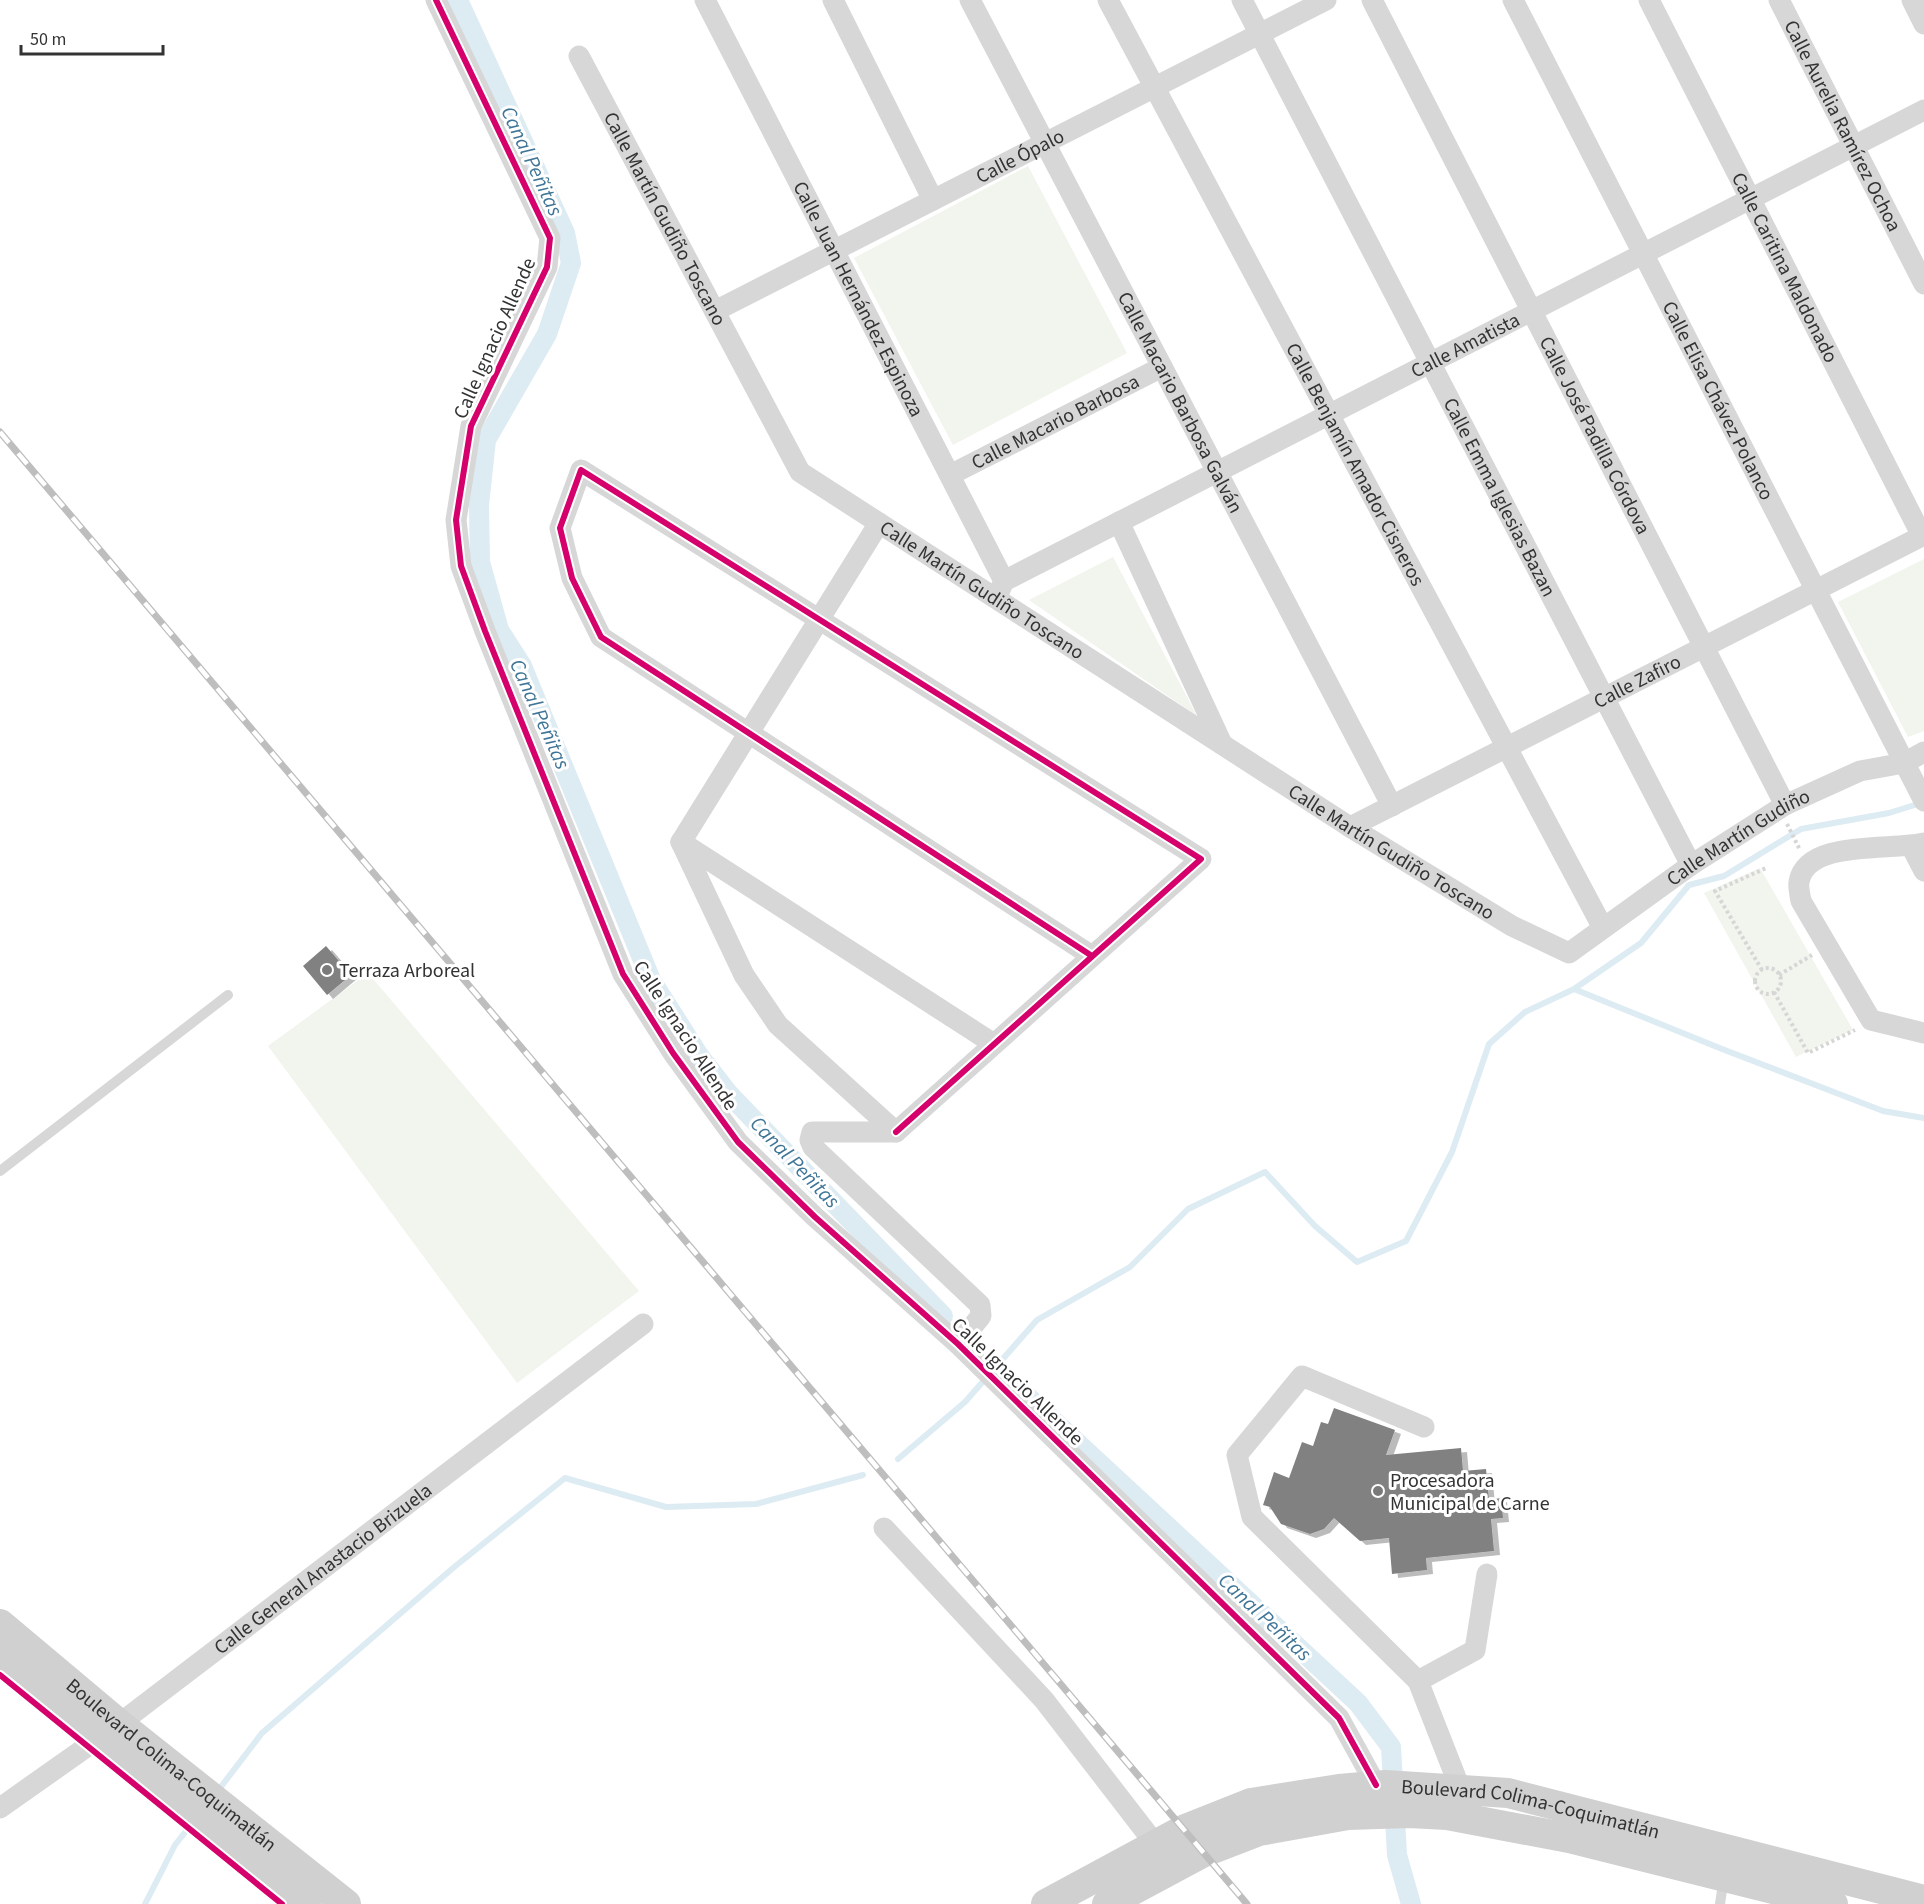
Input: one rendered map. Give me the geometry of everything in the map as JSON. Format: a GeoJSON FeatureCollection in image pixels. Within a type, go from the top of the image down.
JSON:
{"type":"FeatureCollection","features":[{"type":"Feature","properties":{"kind":"main road","name":"Boulevard Colima-Coquimatlán"},"geometry":{"type":"LineString","coordinates":[[0,1624],[109,1732]]}},
{"type":"Feature","properties":{"kind":"main road","name":"Boulevard Colima-Coquimatlán"},"geometry":{"type":"LineString","coordinates":[[0,1657],[109,1732],[203,1809],[306,1904]]}},
{"type":"Feature","properties":{"kind":"main road","name":"Boulevard Colima-Coquimatlán"},"geometry":{"type":"LineString","coordinates":[[1046,1904],[1183,1830],[1251,1803],[1390,1796],[1460,1788],[1508,1793],[1738,1880],[1924,1900]]}},
{"type":"Feature","properties":{"kind":"main road","name":"Boulevard Colima-Coquimatlán"},"geometry":{"type":"LineString","coordinates":[[1107,1904],[1202,1852],[1259,1831],[1348,1815],[1390,1796],[1464,1818],[1569,1838],[1833,1904]]}},
{"type":"Feature","properties":{"kind":"main road","name":"Boulevard Colima-Coquimatlán"},"geometry":{"type":"LineString","coordinates":[[203,1809],[346,1904]]}},
{"type":"Feature","properties":{"kind":"street","name":"Calle Ignacio Allende"},"geometry":{"type":"LineString","coordinates":[[436,0],[550,238],[548,267],[471,426],[456,520],[461,566],[623,974],[673,1053],[738,1142],[815,1217],[965,1350],[1339,1718],[1390,1796]]}},
{"type":"Feature","properties":{"kind":"street","name":"Calle Juan Hernández Espinoza"},"geometry":{"type":"LineString","coordinates":[[705,0],[950,475],[1000,590]]}},
{"type":"Feature","properties":{"kind":"street"},"geometry":{"type":"LineString","coordinates":[[833,0],[933,200]]}},
{"type":"Feature","properties":{"kind":"street","name":"Calle Macario Barbosa Galván"},"geometry":{"type":"LineString","coordinates":[[970,0],[1392,806]]}},
{"type":"Feature","properties":{"kind":"street","name":"Calle Benjamín Amador Cisneros"},"geometry":{"type":"LineString","coordinates":[[1108,0],[1603,928]]}},
{"type":"Feature","properties":{"kind":"street","name":"Calle Emma Iglesias Bazan"},"geometry":{"type":"LineString","coordinates":[[1242,0],[1691,865]]}},
{"type":"Feature","properties":{"kind":"street","name":"Calle Ópalo"},"geometry":{"type":"LineString","coordinates":[[715,312],[1326,0]]}},
{"type":"Feature","properties":{"kind":"street","name":"Calle José Padilla Córdova"},"geometry":{"type":"LineString","coordinates":[[1372,0],[1704,647],[1786,814]]}},
{"type":"Feature","properties":{"kind":"street","name":"Calle Elisa Chávez Polanco"},"geometry":{"type":"LineString","coordinates":[[1512,0],[1922,798]]}},
{"type":"Feature","properties":{"kind":"street","name":"Calle Caritina Maldonado"},"geometry":{"type":"LineString","coordinates":[[1649,0],[1923,536]]}},
{"type":"Feature","properties":{"kind":"street","name":"Calle Aurelia Ramírez Ochoa"},"geometry":{"type":"LineString","coordinates":[[1779,0],[1924,284]]}},
{"type":"Feature","properties":{"kind":"street"},"geometry":{"type":"LineString","coordinates":[[1912,0],[1924,24]]}},
{"type":"Feature","properties":{"kind":"street","name":"Calle Martín Gudiño Toscano"},"geometry":{"type":"LineString","coordinates":[[579,56],[800,472],[879,523],[1000,590],[1222,744],[1350,827],[1512,926],[1569,953]]}},
{"type":"Feature","properties":{"kind":"street","name":"Calle Amatista"},"geometry":{"type":"LineString","coordinates":[[1000,590],[1119,522],[1924,110]]}},
{"type":"Feature","properties":{"kind":"street","name":"Calle Macario Barbosa"},"geometry":{"type":"LineString","coordinates":[[950,475],[1162,367]]}},
{"type":"Feature","properties":{"kind":"street"},"geometry":{"type":"LineString","coordinates":[[965,1350],[981,1316],[980,1305],[813,1147],[810,1140],[812,1132],[896,1132],[1201,860],[581,470],[560,528],[572,578],[601,637],[1092,956]]}},
{"type":"Feature","properties":{"kind":"street"},"geometry":{"type":"LineString","coordinates":[[1119,522],[1222,744]]}},
{"type":"Feature","properties":{"kind":"street"},"geometry":{"type":"LineString","coordinates":[[681,842],[879,523]]}},
{"type":"Feature","properties":{"kind":"street","name":"Calle Zafiro"},"geometry":{"type":"LineString","coordinates":[[1350,827],[1923,536]]}},
{"type":"Feature","properties":{"kind":"street","name":"Calle Martín Gudiño"},"geometry":{"type":"LineString","coordinates":[[1569,953],[1691,865],[1860,771],[1904,763],[1924,752]]}},
{"type":"Feature","properties":{"kind":"street"},"geometry":{"type":"LineString","coordinates":[[681,842],[744,975],[778,1025],[896,1132]]}},
{"type":"Feature","properties":{"kind":"street"},"geometry":{"type":"LineString","coordinates":[[681,842],[994,1044]]}},
{"type":"Feature","properties":{"kind":"street"},"geometry":{"type":"LineString","coordinates":[[1924,871],[1918,845],[1825,853],[1808,863],[1799,882],[1801,901],[1863,1025],[1924,1033]]}},
{"type":"Feature","properties":{"kind":"street","name":"Calle General Anastacio Brizuela"},"geometry":{"type":"LineString","coordinates":[[0,1808],[109,1732],[643,1324]]}},
{"type":"Feature","properties":{"kind":"street"},"geometry":{"type":"LineString","coordinates":[[1424,1427],[1302,1377],[1237,1455],[1252,1517],[1418,1680],[1460,1788],[1464,1818]]}},
{"type":"Feature","properties":{"kind":"street"},"geometry":{"type":"LineString","coordinates":[[884,1528],[1044,1700],[1156,1845]]}},
{"type":"Feature","properties":{"kind":"street"},"geometry":{"type":"LineString","coordinates":[[1418,1680],[1475,1650],[1487,1574]]}},
{"type":"Feature","properties":{"kind":"lane"},"geometry":{"type":"LineString","coordinates":[[0,1171],[228,995]]}},
{"type":"Feature","properties":{"kind":"path"},"geometry":{"type":"LineString","coordinates":[[1786,814],[1798,846]]}},
{"type":"Feature","properties":{"kind":"path"},"geometry":{"type":"LineString","coordinates":[[1762,970],[1715,891],[1766,868]]}},
{"type":"Feature","properties":{"kind":"path"},"geometry":{"type":"LineString","coordinates":[[1779,975],[1813,954]]}},
{"type":"Feature","properties":{"kind":"path"},"geometry":{"type":"LineString","coordinates":[[1770,968],[1779,975],[1781,983],[1774,992],[1765,993],[1758,988],[1756,976],[1762,970],[1770,968]]}},
{"type":"Feature","properties":{"kind":"path"},"geometry":{"type":"LineString","coordinates":[[1774,992],[1808,1053],[1863,1025]]}},
{"type":"Feature","properties":{"kind":"shaded area"},"geometry":{"type":"Polygon","coordinates":[[[1028,166],[1127,353],[953,445],[854,258],[1028,166]]]}},
{"type":"Feature","properties":{"kind":"shaded area"},"geometry":{"type":"Polygon","coordinates":[[[1113,557],[1197,716],[1029,600],[1113,557]]]}},
{"type":"Feature","properties":{"kind":"shaded area"},"geometry":{"type":"Polygon","coordinates":[[[1924,559],[1924,731],[1908,737],[1838,602],[1924,559]]]}},
{"type":"Feature","properties":{"kind":"shaded area"},"geometry":{"type":"Polygon","coordinates":[[[1760,868],[1853,1030],[1796,1057],[1704,893],[1760,868]]]}},
{"type":"Feature","properties":{"kind":"shaded area"},"geometry":{"type":"Polygon","coordinates":[[[368,973],[639,1291],[517,1383],[268,1046],[368,973]]]}},
{"type":"Feature","properties":{"kind":"building","name":"Terraza Arboreal"},"geometry":{"type":"Polygon","coordinates":[[[326,946],[351,975],[327,995],[303,966],[326,946]]]}},
{"type":"Feature","properties":{"kind":"building","name":"Procesadora Municipal de Carne"},"geometry":{"type":"Polygon","coordinates":[[[1334,1408],[1395,1430],[1386,1455],[1461,1448],[1463,1471],[1486,1469],[1489,1500],[1501,1498],[1503,1518],[1491,1519],[1494,1551],[1426,1558],[1427,1570],[1392,1574],[1389,1538],[1360,1541],[1334,1518],[1324,1529],[1310,1534],[1281,1524],[1270,1507],[1263,1505],[1274,1472],[1289,1478],[1302,1442],[1313,1446],[1321,1422],[1328,1424],[1334,1408]]]}},
{"type":"Feature","properties":{"kind":"waterway","name":"Canal Peñitas"},"geometry":{"type":"LineString","coordinates":[[458,0],[565,233],[571,263],[547,334],[486,440],[479,505],[480,562],[499,630],[522,666],[651,980],[700,1057],[728,1093],[943,1316]]}},
{"type":"Feature","properties":{"kind":"waterway"},"geometry":{"type":"LineString","coordinates":[[898,1459],[965,1402],[1037,1320],[1130,1267],[1188,1209],[1265,1172],[1315,1226],[1357,1262],[1406,1241],[1452,1152],[1489,1044],[1525,1012],[1574,989],[1641,943],[1689,885],[1724,876],[1801,829],[1889,813],[1921,803]]}},
{"type":"Feature","properties":{"kind":"waterway"},"geometry":{"type":"LineString","coordinates":[[1574,989],[1883,1111],[1924,1118]]}},
{"type":"Feature","properties":{"kind":"waterway","name":"Canal Peñitas"},"geometry":{"type":"LineString","coordinates":[[1015,1385],[1358,1703],[1391,1747],[1397,1855],[1411,1904]]}},
{"type":"Feature","properties":{"kind":"waterway"},"geometry":{"type":"LineString","coordinates":[[217,1792],[262,1733],[453,1568],[565,1478],[666,1507],[756,1504],[863,1475]]}},
{"type":"Feature","properties":{"kind":"waterway"},"geometry":{"type":"LineString","coordinates":[[145,1904],[175,1845],[190,1826]]}},
{"type":"Feature","properties":{"kind":"railway"},"geometry":{"type":"LineString","coordinates":[[0,432],[1247,1904]]}},
{"type":"Feature","properties":{"kind":"cycle path"},"geometry":{"type":"LineString","coordinates":[[436,0],[550,238],[547,267],[471,426],[456,520],[461,566],[623,974],[673,1053],[738,1142],[815,1217],[958,1344],[1339,1718],[1376,1785]]}},
{"type":"Feature","properties":{"kind":"cycle path"},"geometry":{"type":"LineString","coordinates":[[896,1132],[1201,859],[581,470],[560,528],[572,578],[601,637],[1092,956]]}},
{"type":"Feature","properties":{"kind":"cycle path"},"geometry":{"type":"LineString","coordinates":[[0,1675],[282,1904]]}},
{"type":"Feature","properties":{"kind":"place","name":"Terraza Arboreal"},"geometry":{"type":"Point","coordinates":[327,970]}},
{"type":"Feature","properties":{"kind":"place","name":"Procesadora Municipal de Carne"},"geometry":{"type":"Point","coordinates":[1378,1491]}}]}
